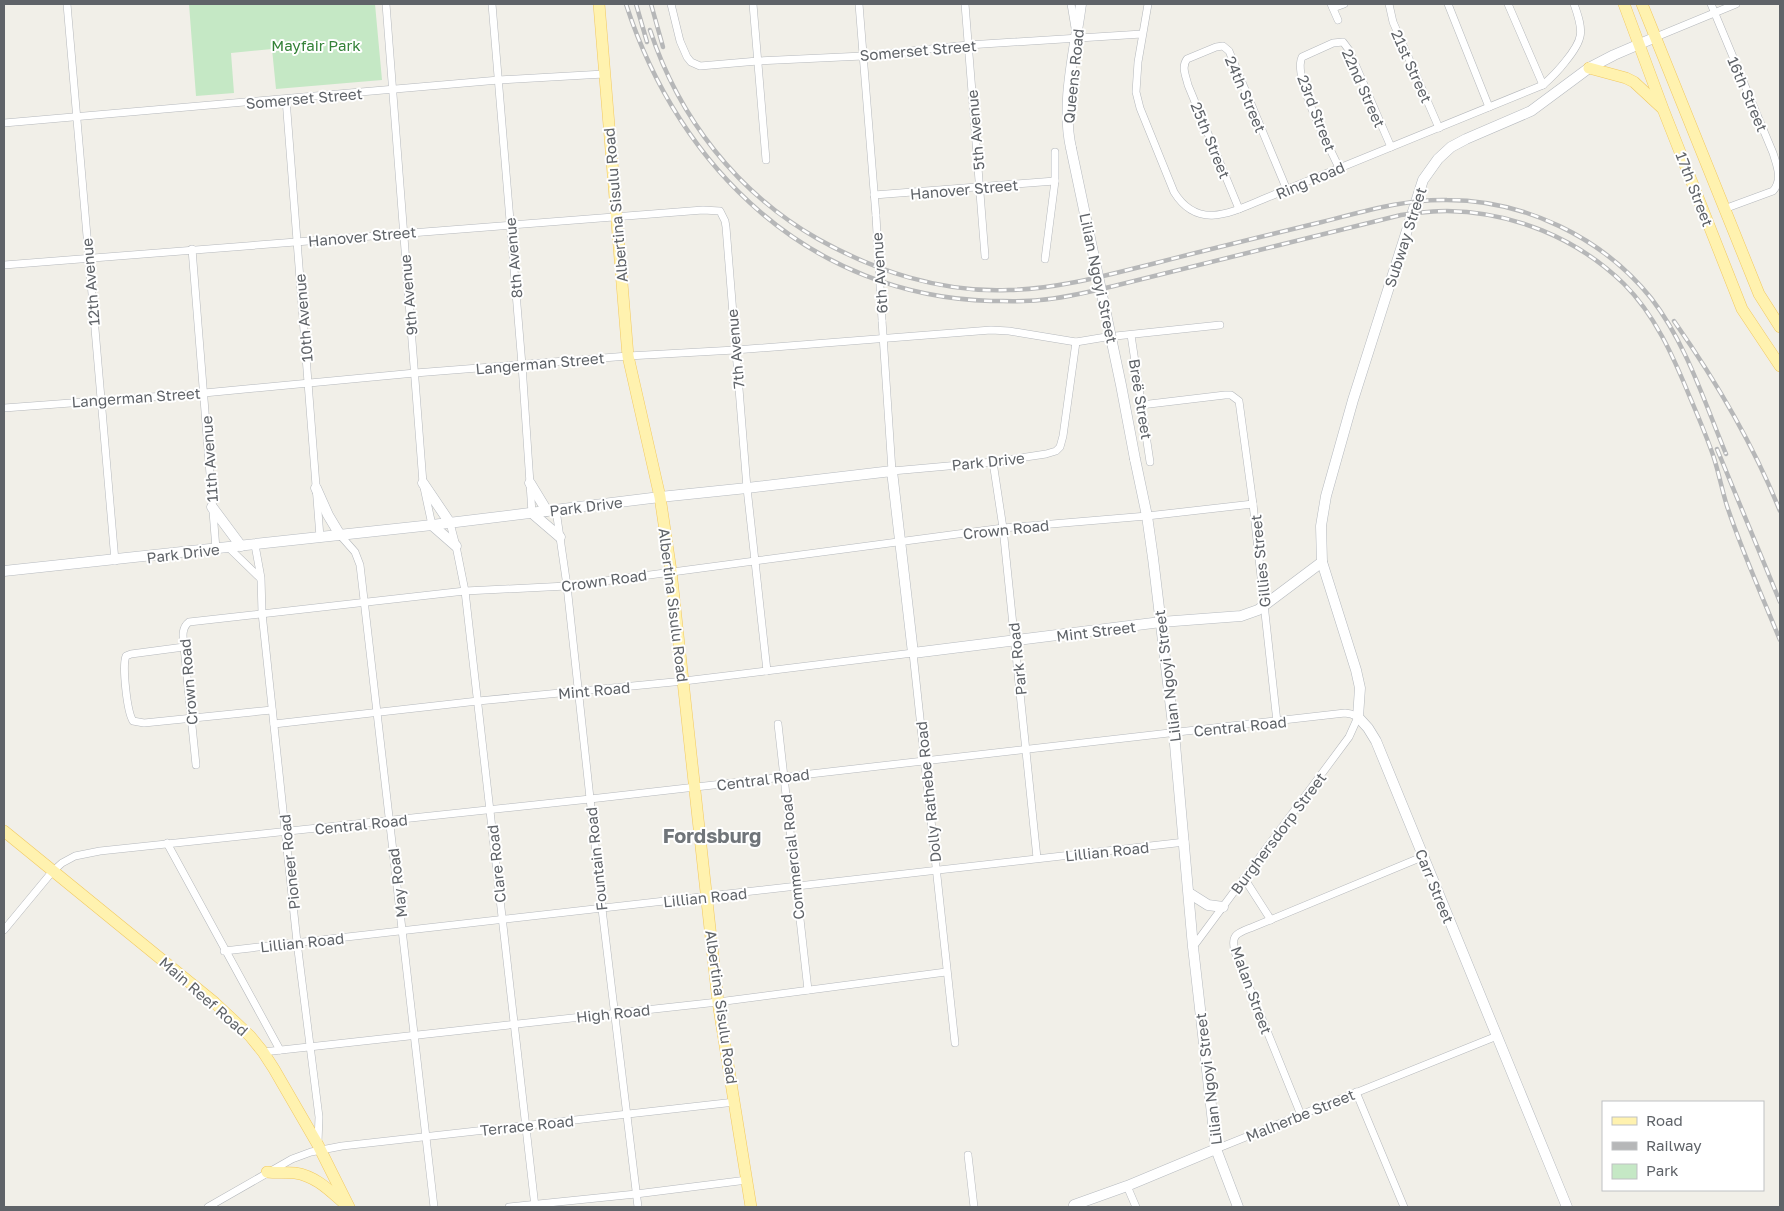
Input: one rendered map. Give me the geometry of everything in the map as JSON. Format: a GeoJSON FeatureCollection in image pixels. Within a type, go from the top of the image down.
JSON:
{"type":"FeatureCollection","features":[{"type":"Feature","properties":{"kind":"main road","name":"Albertina Sisulu Road"},"geometry":{"type":"LineString","coordinates":[[599,4],[628,356],[660,497],[671,571],[718,1002],[752,1207]]}},
{"type":"Feature","properties":{"kind":"main road","name":"17th Street"},"geometry":{"type":"LineString","coordinates":[[1624,4],[1663,109],[1742,309],[1780,366]]}},
{"type":"Feature","properties":{"kind":"main road","name":"17th Street"},"geometry":{"type":"LineString","coordinates":[[1642,4],[1759,294],[1779,324]]}},
{"type":"Feature","properties":{"kind":"main road"},"geometry":{"type":"LineString","coordinates":[[1589,68],[1634,82],[1663,109]]}},
{"type":"Feature","properties":{"kind":"main road","name":"Main Reef Road"},"geometry":{"type":"LineString","coordinates":[[4,831],[237,1023],[263,1052],[319,1148],[349,1207]]}},
{"type":"Feature","properties":{"kind":"main road"},"geometry":{"type":"LineString","coordinates":[[267,1172],[294,1173],[306,1176],[328,1188],[349,1207]]}},
{"type":"Feature","properties":{"kind":"street","name":"12th Avenue"},"geometry":{"type":"LineString","coordinates":[[67,4],[115,561]]}},
{"type":"Feature","properties":{"kind":"street","name":"9th Avenue"},"geometry":{"type":"LineString","coordinates":[[386,4],[402,233],[423,483],[432,525]]}},
{"type":"Feature","properties":{"kind":"street","name":"8th Avenue"},"geometry":{"type":"LineString","coordinates":[[492,4],[522,366],[532,513]]}},
{"type":"Feature","properties":{"kind":"street","name":"Somerset Street"},"geometry":{"type":"LineString","coordinates":[[671,4],[680,42],[686,57],[695,65],[708,66],[758,61],[863,56],[968,45],[1142,34]]}},
{"type":"Feature","properties":{"kind":"street"},"geometry":{"type":"LineString","coordinates":[[753,4],[766,160]]}},
{"type":"Feature","properties":{"kind":"street","name":"6th Avenue"},"geometry":{"type":"LineString","coordinates":[[859,4],[876,216],[892,471],[901,542]]}},
{"type":"Feature","properties":{"kind":"street","name":"5th Avenue"},"geometry":{"type":"LineString","coordinates":[[965,4],[985,256]]}},
{"type":"Feature","properties":{"kind":"street"},"geometry":{"type":"LineString","coordinates":[[1072,4],[1077,37]]}},
{"type":"Feature","properties":{"kind":"street","name":"Queens Road"},"geometry":{"type":"LineString","coordinates":[[1071,148],[1067,103],[1081,4]]}},
{"type":"Feature","properties":{"kind":"street","name":"Ring Road"},"geometry":{"type":"LineString","coordinates":[[1148,4],[1136,77],[1140,108],[1174,192],[1180,202],[1198,214],[1214,216],[1239,209],[1287,190],[1543,85],[1552,78],[1579,44],[1581,28],[1574,4]]}},
{"type":"Feature","properties":{"kind":"street"},"geometry":{"type":"LineString","coordinates":[[1338,20],[1332,6],[1344,4]]}},
{"type":"Feature","properties":{"kind":"street","name":"21st Street"},"geometry":{"type":"LineString","coordinates":[[1389,4],[1393,22],[1439,128]]}},
{"type":"Feature","properties":{"kind":"street"},"geometry":{"type":"LineString","coordinates":[[1448,4],[1489,107]]}},
{"type":"Feature","properties":{"kind":"street"},"geometry":{"type":"LineString","coordinates":[[1508,4],[1543,85]]}},
{"type":"Feature","properties":{"kind":"street","name":"16th Street"},"geometry":{"type":"LineString","coordinates":[[1711,4],[1773,153],[1779,178],[1774,191],[1724,209]]}},
{"type":"Feature","properties":{"kind":"street"},"geometry":{"type":"LineString","coordinates":[[1656,37],[1736,4]]}},
{"type":"Feature","properties":{"kind":"street","name":"Subway Street"},"geometry":{"type":"LineString","coordinates":[[1322,562],[1322,526],[1326,496],[1353,400],[1423,180],[1438,159],[1451,147],[1531,111],[1589,68],[1656,37]]}},
{"type":"Feature","properties":{"kind":"street","name":"22nd Street"},"geometry":{"type":"LineString","coordinates":[[1302,57],[1341,41],[1346,44],[1391,147]]}},
{"type":"Feature","properties":{"kind":"street","name":"24th Street"},"geometry":{"type":"LineString","coordinates":[[1184,70],[1185,62],[1188,59],[1221,46],[1227,49],[1287,190]]}},
{"type":"Feature","properties":{"kind":"street","name":"23rd Street"},"geometry":{"type":"LineString","coordinates":[[1302,57],[1299,68],[1301,78],[1339,168]]}},
{"type":"Feature","properties":{"kind":"street","name":"25th Street"},"geometry":{"type":"LineString","coordinates":[[1184,70],[1188,85],[1239,209]]}},
{"type":"Feature","properties":{"kind":"street","name":"Somerset Street"},"geometry":{"type":"LineString","coordinates":[[4,123],[499,80],[604,74]]}},
{"type":"Feature","properties":{"kind":"street","name":"10th Avenue"},"geometry":{"type":"LineString","coordinates":[[286,99],[320,537]]}},
{"type":"Feature","properties":{"kind":"street","name":"Lilian Ngoyi Street"},"geometry":{"type":"LineString","coordinates":[[1071,148],[1121,385],[1146,516],[1174,733],[1193,947],[1216,1149],[1238,1207]]}},
{"type":"Feature","properties":{"kind":"street"},"geometry":{"type":"LineString","coordinates":[[1045,260],[1054,181],[1055,152]]}},
{"type":"Feature","properties":{"kind":"street","name":"Hanover Street"},"geometry":{"type":"LineString","coordinates":[[874,195],[1054,181]]}},
{"type":"Feature","properties":{"kind":"street","name":"Hanover Street"},"geometry":{"type":"LineString","coordinates":[[4,265],[703,210],[720,211]]}},
{"type":"Feature","properties":{"kind":"street","name":"7th Avenue"},"geometry":{"type":"LineString","coordinates":[[720,211],[723,214],[726,227],[747,488]]}},
{"type":"Feature","properties":{"kind":"street","name":"11th Avenue"},"geometry":{"type":"LineString","coordinates":[[192,249],[216,549]]}},
{"type":"Feature","properties":{"kind":"street","name":"Langerman Street"},"geometry":{"type":"LineString","coordinates":[[4,408],[204,393],[415,373],[522,366],[628,356],[884,340],[991,330],[1076,342],[1220,325]]}},
{"type":"Feature","properties":{"kind":"street","name":"Breë Street"},"geometry":{"type":"LineString","coordinates":[[1131,335],[1150,462]]}},
{"type":"Feature","properties":{"kind":"street","name":"Park Drive"},"geometry":{"type":"LineString","coordinates":[[4,571],[115,561],[660,497],[892,471],[992,462],[1046,454],[1060,448],[1076,342]]}},
{"type":"Feature","properties":{"kind":"street","name":"Gillies Street"},"geometry":{"type":"LineString","coordinates":[[1141,405],[1225,395],[1239,401],[1253,504],[1277,722]]}},
{"type":"Feature","properties":{"kind":"street","name":"Park Road"},"geometry":{"type":"LineString","coordinates":[[992,462],[1003,528],[1038,858]]}},
{"type":"Feature","properties":{"kind":"street"},"geometry":{"type":"LineString","coordinates":[[423,483],[450,523]]}},
{"type":"Feature","properties":{"kind":"street"},"geometry":{"type":"LineString","coordinates":[[530,483],[551,510]]}},
{"type":"Feature","properties":{"kind":"street"},"geometry":{"type":"LineString","coordinates":[[316,488],[328,515],[340,535]]}},
{"type":"Feature","properties":{"kind":"street"},"geometry":{"type":"LineString","coordinates":[[747,488],[767,671]]}},
{"type":"Feature","properties":{"kind":"street","name":"Crown Road"},"geometry":{"type":"LineString","coordinates":[[196,765],[183,630],[184,626],[189,622],[465,591],[567,586],[1003,528],[1146,516],[1253,504]]}},
{"type":"Feature","properties":{"kind":"street"},"geometry":{"type":"LineString","coordinates":[[212,507],[241,546]]}},
{"type":"Feature","properties":{"kind":"street","name":"Fountain Road"},"geometry":{"type":"LineString","coordinates":[[551,510],[560,537],[567,586],[602,909],[638,1207]]}},
{"type":"Feature","properties":{"kind":"street"},"geometry":{"type":"LineString","coordinates":[[532,513],[560,537]]}},
{"type":"Feature","properties":{"kind":"street","name":"Clare Road"},"geometry":{"type":"LineString","coordinates":[[450,523],[465,591],[535,1206]]}},
{"type":"Feature","properties":{"kind":"street"},"geometry":{"type":"LineString","coordinates":[[432,525],[456,546]]}},
{"type":"Feature","properties":{"kind":"street","name":"May Road"},"geometry":{"type":"LineString","coordinates":[[340,535],[358,558],[434,1207]]}},
{"type":"Feature","properties":{"kind":"street","name":"Dolly Rathebe Road"},"geometry":{"type":"LineString","coordinates":[[901,542],[955,1044]]}},
{"type":"Feature","properties":{"kind":"street","name":"Pioneer Road"},"geometry":{"type":"LineString","coordinates":[[255,544],[297,942],[319,1117],[319,1148]]}},
{"type":"Feature","properties":{"kind":"street"},"geometry":{"type":"LineString","coordinates":[[228,548],[260,578]]}},
{"type":"Feature","properties":{"kind":"street"},"geometry":{"type":"LineString","coordinates":[[1322,562],[1356,670],[1360,688],[1358,717]]}},
{"type":"Feature","properties":{"kind":"street","name":"Mint Street"},"geometry":{"type":"LineString","coordinates":[[913,653],[1161,622],[1241,616],[1264,605],[1322,562]]}},
{"type":"Feature","properties":{"kind":"street"},"geometry":{"type":"LineString","coordinates":[[184,647],[126,656],[124,662],[126,685],[130,715],[133,721],[144,723],[272,710]]}},
{"type":"Feature","properties":{"kind":"street","name":"Mint Road"},"geometry":{"type":"LineString","coordinates":[[274,724],[478,700],[684,681],[913,653]]}},
{"type":"Feature","properties":{"kind":"street","name":"Central Road"},"geometry":{"type":"LineString","coordinates":[[4,930],[52,872],[65,860],[84,854],[167,843],[590,799],[1344,713],[1358,717]]}},
{"type":"Feature","properties":{"kind":"street","name":"Carr Street"},"geometry":{"type":"LineString","coordinates":[[1358,717],[1376,741],[1419,858],[1567,1207]]}},
{"type":"Feature","properties":{"kind":"street","name":"Burghersdorp Street"},"geometry":{"type":"LineString","coordinates":[[1193,947],[1349,737],[1358,717]]}},
{"type":"Feature","properties":{"kind":"street","name":"Commercial Road"},"geometry":{"type":"LineString","coordinates":[[778,724],[808,990]]}},
{"type":"Feature","properties":{"kind":"street","name":"Lillian Road"},"geometry":{"type":"LineString","coordinates":[[224,951],[1185,842]]}},
{"type":"Feature","properties":{"kind":"street"},"geometry":{"type":"LineString","coordinates":[[167,843],[224,951],[280,1050]]}},
{"type":"Feature","properties":{"kind":"street","name":"Malan Street"},"geometry":{"type":"LineString","coordinates":[[1301,1115],[1232,943],[1235,936],[1238,933],[1419,858]]}},
{"type":"Feature","properties":{"kind":"street"},"geometry":{"type":"LineString","coordinates":[[1244,878],[1271,920]]}},
{"type":"Feature","properties":{"kind":"street"},"geometry":{"type":"LineString","coordinates":[[1189,893],[1208,905],[1223,907]]}},
{"type":"Feature","properties":{"kind":"street","name":"High Road"},"geometry":{"type":"LineString","coordinates":[[263,1052],[718,1002],[946,972]]}},
{"type":"Feature","properties":{"kind":"street","name":"Malherbe Street"},"geometry":{"type":"LineString","coordinates":[[1072,1207],[1496,1036]]}},
{"type":"Feature","properties":{"kind":"street"},"geometry":{"type":"LineString","coordinates":[[1356,1092],[1404,1207]]}},
{"type":"Feature","properties":{"kind":"street","name":"Terrace Road"},"geometry":{"type":"LineString","coordinates":[[208,1207],[267,1172],[319,1148],[735,1102]]}},
{"type":"Feature","properties":{"kind":"street"},"geometry":{"type":"LineString","coordinates":[[968,1155],[974,1207]]}},
{"type":"Feature","properties":{"kind":"street"},"geometry":{"type":"LineString","coordinates":[[508,1207],[535,1206],[747,1180]]}},
{"type":"Feature","properties":{"kind":"street"},"geometry":{"type":"LineString","coordinates":[[1127,1186],[1136,1207]]}},
{"type":"Feature","properties":{"kind":"green space","name":"Mayfair Park"},"geometry":{"type":"Polygon","coordinates":[[[189,4],[375,4],[382,80],[276,89],[272,49],[231,53],[234,93],[196,96],[189,4]]]}},
{"type":"Feature","properties":{"kind":"railway"},"geometry":{"type":"LineString","coordinates":[[626,4],[650,64],[680,119],[717,169],[761,212],[810,248],[865,276],[926,294],[991,301],[1028,301],[1060,298],[1401,215],[1430,212],[1447,211],[1496,216],[1520,222],[1565,241],[1586,253],[1624,284],[1654,322],[1676,366],[1705,434],[1733,523],[1780,640]]}},
{"type":"Feature","properties":{"kind":"railway"},"geometry":{"type":"LineString","coordinates":[[636,4],[647,42]]}},
{"type":"Feature","properties":{"kind":"railway"},"geometry":{"type":"LineString","coordinates":[[651,4],[663,47]]}},
{"type":"Feature","properties":{"kind":"railway"},"geometry":{"type":"LineString","coordinates":[[650,30],[662,62],[677,93],[695,123],[714,150],[737,176],[762,199],[789,220],[840,251],[886,270],[934,284],[984,290],[1028,289],[1066,284],[1368,210],[1431,200],[1476,202],[1504,207],[1560,226],[1585,240],[1609,257],[1631,276],[1651,298],[1663,315],[1684,353],[1726,454]]}},
{"type":"Feature","properties":{"kind":"railway"},"geometry":{"type":"LineString","coordinates":[[1674,321],[1733,413],[1758,461],[1780,511]]}},
{"type":"Feature","properties":{"kind":"railway"},"geometry":{"type":"LineString","coordinates":[[1717,449],[1780,602]]}},
{"type":"Feature","properties":{"kind":"district","name":"Fordsburg"},"geometry":{"type":"Point","coordinates":[712,835]}}]}
